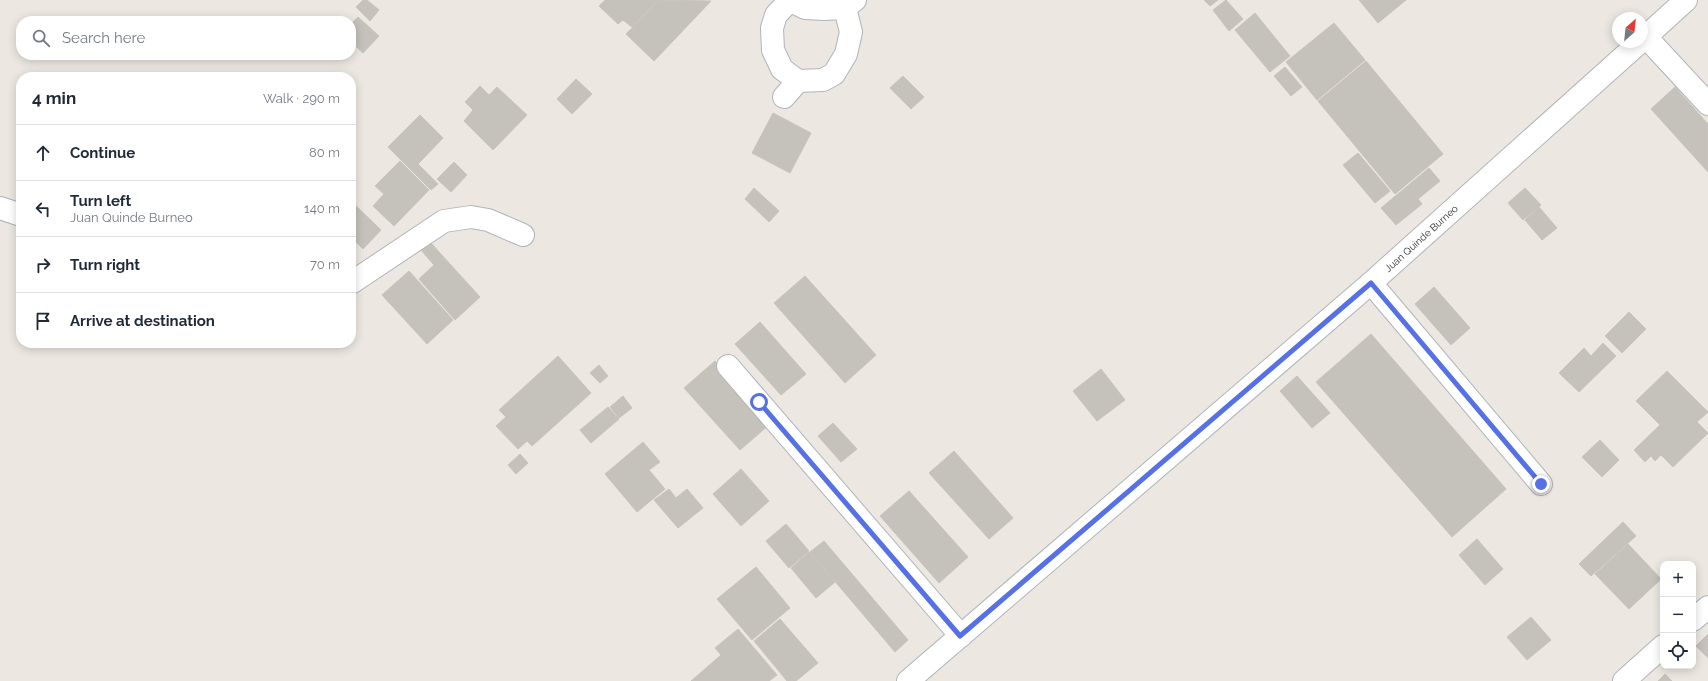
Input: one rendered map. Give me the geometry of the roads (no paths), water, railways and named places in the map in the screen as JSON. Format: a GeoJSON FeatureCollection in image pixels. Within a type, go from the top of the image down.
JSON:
{"type":"FeatureCollection","features":[{"type":"Feature","properties":{"kind":"street"},"geometry":{"type":"LineString","coordinates":[[790,0],[805,8],[850,4],[851,32],[846,54],[834,74],[823,80],[791,89],[773,50],[772,28],[776,15],[790,0]]}},
{"type":"Feature","properties":{"kind":"street","name":"Juan Quinde Burneo"},"geometry":{"type":"LineString","coordinates":[[1648,34],[1686,0]]}},
{"type":"Feature","properties":{"kind":"street"},"geometry":{"type":"LineString","coordinates":[[1648,45],[1708,104]]}},
{"type":"Feature","properties":{"kind":"street","name":"Juan Quinde Burneo"},"geometry":{"type":"LineString","coordinates":[[908,681],[1371,283],[1632,48]]}},
{"type":"Feature","properties":{"kind":"street"},"geometry":{"type":"LineString","coordinates":[[0,208],[16,213]]}},
{"type":"Feature","properties":{"kind":"street"},"geometry":{"type":"LineString","coordinates":[[356,280],[444,221],[459,217],[477,218],[488,220],[523,235]]}},
{"type":"Feature","properties":{"kind":"street"},"geometry":{"type":"LineString","coordinates":[[1371,283],[1541,484]]}},
{"type":"Feature","properties":{"kind":"street"},"geometry":{"type":"LineString","coordinates":[[728,366],[960,636]]}},
{"type":"Feature","properties":{"kind":"street"},"geometry":{"type":"LineString","coordinates":[[1696,617],[1708,607]]}},
{"type":"Feature","properties":{"kind":"street"},"geometry":{"type":"LineString","coordinates":[[1624,681],[1660,649]]}}]}
